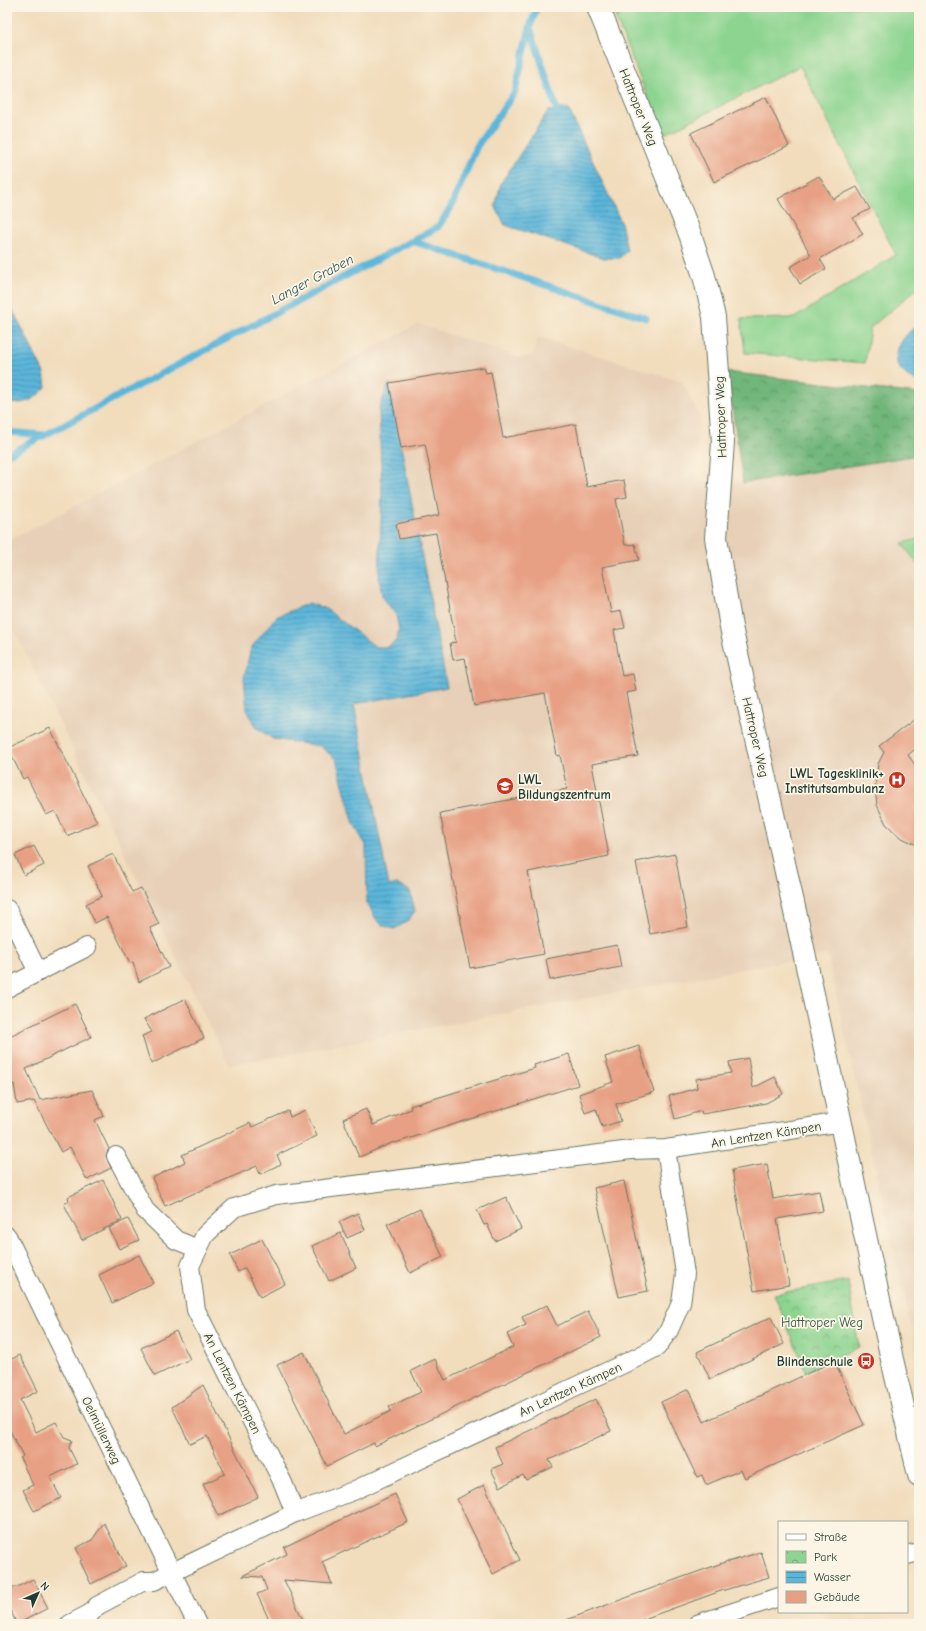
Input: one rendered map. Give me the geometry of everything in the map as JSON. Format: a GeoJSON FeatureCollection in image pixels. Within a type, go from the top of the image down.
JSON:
{"type":"FeatureCollection","features":[{"type":"Feature","properties":{"kind":"main road","name":"Hattroper Weg"},"geometry":{"type":"LineString","coordinates":[[598,7],[690,234],[704,276],[714,317],[723,442],[716,538],[723,582],[731,627],[842,1122],[891,1355],[919,1476]]}},
{"type":"Feature","properties":{"kind":"street"},"geometry":{"type":"LineString","coordinates":[[7,909],[38,972]]}},
{"type":"Feature","properties":{"kind":"street"},"geometry":{"type":"LineString","coordinates":[[7,988],[87,947]]}},
{"type":"Feature","properties":{"kind":"street","name":"An Lentzen Kämpen"},"geometry":{"type":"LineString","coordinates":[[295,1513],[283,1483],[196,1310],[190,1266],[205,1235],[234,1208],[276,1195],[623,1151],[666,1149],[842,1122]]}},
{"type":"Feature","properties":{"kind":"street","name":"An Lentzen Kämpen"},"geometry":{"type":"LineString","coordinates":[[70,1624],[91,1613],[97,1606],[144,1581],[154,1580],[295,1513],[353,1491],[656,1348],[669,1330],[681,1304],[685,1274],[666,1149]]}},
{"type":"Feature","properties":{"kind":"street"},"geometry":{"type":"LineString","coordinates":[[116,1156],[144,1210],[176,1240],[198,1249]]}},
{"type":"Feature","properties":{"kind":"street","name":"Oelmüllerweg"},"geometry":{"type":"LineString","coordinates":[[7,1236],[197,1624]]}},
{"type":"Feature","properties":{"kind":"street"},"geometry":{"type":"LineString","coordinates":[[908,1555],[919,1552]]}},
{"type":"Feature","properties":{"kind":"street"},"geometry":{"type":"LineString","coordinates":[[697,1624],[778,1597]]}},
{"type":"Feature","properties":{"kind":"shaded area","name":"LWL Bildungszentrum"},"geometry":{"type":"Polygon","coordinates":[[[418,324],[522,358],[533,355],[539,337],[682,382],[699,415],[696,482],[743,483],[919,455],[919,1361],[827,955],[781,962],[229,1065],[7,616],[7,542],[418,324]]]}},
{"type":"Feature","properties":{"kind":"green space"},"geometry":{"type":"Polygon","coordinates":[[[610,7],[629,7],[616,19],[610,7]]]}},
{"type":"Feature","properties":{"kind":"green space"},"geometry":{"type":"Polygon","coordinates":[[[629,7],[919,7],[919,287],[870,328],[865,363],[745,353],[741,319],[794,318],[896,255],[800,66],[663,135],[616,19],[629,7]]]}},
{"type":"Feature","properties":{"kind":"green space"},"geometry":{"type":"Polygon","coordinates":[[[727,372],[919,394],[919,455],[743,483],[727,372]]]}},
{"type":"Feature","properties":{"kind":"green space"},"geometry":{"type":"Polygon","coordinates":[[[919,539],[919,566],[902,543],[919,539]]]}},
{"type":"Feature","properties":{"kind":"green space","name":"Hattroper Weg"},"geometry":{"type":"Polygon","coordinates":[[[848,1281],[859,1347],[806,1371],[774,1294],[848,1281]]]}},
{"type":"Feature","properties":{"kind":"water"},"geometry":{"type":"Polygon","coordinates":[[[568,108],[621,222],[627,250],[620,258],[604,258],[505,225],[495,206],[501,183],[548,111],[568,108]]]}},
{"type":"Feature","properties":{"kind":"water"},"geometry":{"type":"Polygon","coordinates":[[[7,298],[44,373],[46,387],[37,396],[29,401],[7,404],[7,298]]]}},
{"type":"Feature","properties":{"kind":"water"},"geometry":{"type":"Polygon","coordinates":[[[919,323],[919,381],[912,379],[903,372],[898,366],[896,359],[899,346],[903,339],[919,323]]]}},
{"type":"Feature","properties":{"kind":"water"},"geometry":{"type":"Polygon","coordinates":[[[389,383],[447,687],[354,704],[389,886],[397,884],[410,891],[415,911],[407,922],[394,929],[382,925],[376,919],[367,903],[366,845],[354,825],[336,759],[320,746],[273,739],[257,728],[247,710],[244,678],[251,648],[276,617],[309,603],[326,609],[376,647],[388,647],[396,641],[399,630],[396,615],[382,596],[379,577],[382,495],[379,409],[389,383]]]}},
{"type":"Feature","properties":{"kind":"building"},"geometry":{"type":"Polygon","coordinates":[[[766,97],[789,146],[714,182],[691,133],[766,97]]]}},
{"type":"Feature","properties":{"kind":"building"},"geometry":{"type":"Polygon","coordinates":[[[819,176],[833,199],[857,187],[870,209],[853,218],[863,234],[820,259],[826,269],[800,284],[790,267],[811,255],[778,199],[819,176]]]}},
{"type":"Feature","properties":{"kind":"building"},"geometry":{"type":"Polygon","coordinates":[[[484,367],[486,373],[491,372],[503,438],[576,424],[587,487],[624,480],[627,497],[616,499],[625,545],[635,544],[639,560],[602,567],[611,613],[621,611],[625,628],[614,630],[622,676],[633,674],[636,691],[626,693],[638,756],[592,764],[609,856],[528,872],[544,954],[470,968],[440,813],[567,789],[560,755],[557,756],[545,693],[474,706],[465,658],[453,660],[450,643],[456,642],[436,533],[399,539],[396,524],[439,515],[425,444],[401,448],[389,383],[484,367]]]}},
{"type":"Feature","properties":{"kind":"building","name":"LWL Tagesklinik+ Institutsambulanz"},"geometry":{"type":"Polygon","coordinates":[[[919,716],[919,746],[908,755],[919,770],[919,846],[900,837],[886,824],[877,805],[875,789],[878,764],[884,752],[879,746],[919,716]]]}},
{"type":"Feature","properties":{"kind":"building"},"geometry":{"type":"Polygon","coordinates":[[[50,728],[97,822],[67,836],[55,811],[46,815],[27,777],[23,779],[8,748],[50,728]]]}},
{"type":"Feature","properties":{"kind":"building"},"geometry":{"type":"Polygon","coordinates":[[[34,846],[44,865],[24,875],[15,855],[34,846]]]}},
{"type":"Feature","properties":{"kind":"building"},"geometry":{"type":"Polygon","coordinates":[[[113,854],[132,892],[141,888],[159,924],[150,928],[169,967],[139,982],[133,962],[130,963],[107,917],[95,923],[86,904],[102,896],[88,866],[113,854]]]}},
{"type":"Feature","properties":{"kind":"building"},"geometry":{"type":"Polygon","coordinates":[[[675,854],[688,927],[650,934],[636,862],[675,854]]]}},
{"type":"Feature","properties":{"kind":"building"},"geometry":{"type":"Polygon","coordinates":[[[617,945],[621,967],[550,980],[546,959],[617,945]]]}},
{"type":"Feature","properties":{"kind":"building"},"geometry":{"type":"Polygon","coordinates":[[[185,999],[204,1038],[151,1064],[142,1036],[152,1032],[144,1019],[185,999]]]}},
{"type":"Feature","properties":{"kind":"building"},"geometry":{"type":"Polygon","coordinates":[[[75,1004],[91,1037],[26,1069],[40,1100],[92,1090],[104,1116],[95,1120],[109,1149],[106,1156],[111,1168],[87,1180],[70,1147],[61,1152],[34,1101],[17,1104],[14,1084],[7,1087],[7,1029],[10,1036],[75,1004]]]}},
{"type":"Feature","properties":{"kind":"building"},"geometry":{"type":"Polygon","coordinates":[[[639,1046],[654,1092],[616,1104],[621,1121],[602,1127],[596,1109],[585,1113],[579,1094],[613,1082],[605,1057],[639,1046]]]}},
{"type":"Feature","properties":{"kind":"building"},"geometry":{"type":"Polygon","coordinates":[[[569,1054],[578,1085],[395,1143],[394,1142],[359,1157],[343,1119],[366,1109],[373,1125],[411,1109],[410,1106],[535,1068],[534,1065],[569,1054]]]}},
{"type":"Feature","properties":{"kind":"building"},"geometry":{"type":"Polygon","coordinates":[[[748,1058],[753,1088],[775,1077],[783,1094],[766,1103],[702,1114],[701,1111],[675,1119],[669,1096],[697,1088],[696,1079],[731,1073],[729,1062],[748,1058]]]}},
{"type":"Feature","properties":{"kind":"building"},"geometry":{"type":"Polygon","coordinates":[[[305,1110],[317,1136],[277,1155],[281,1164],[260,1174],[257,1166],[165,1206],[152,1178],[185,1162],[182,1155],[250,1123],[252,1127],[288,1111],[290,1117],[305,1110]]]}},
{"type":"Feature","properties":{"kind":"building"},"geometry":{"type":"Polygon","coordinates":[[[767,1164],[773,1199],[819,1191],[823,1211],[777,1219],[789,1285],[754,1291],[732,1170],[767,1164]]]}},
{"type":"Feature","properties":{"kind":"building"},"geometry":{"type":"Polygon","coordinates":[[[103,1180],[122,1220],[82,1240],[64,1204],[69,1201],[68,1197],[103,1180]]]}},
{"type":"Feature","properties":{"kind":"building"},"geometry":{"type":"Polygon","coordinates":[[[624,1181],[648,1291],[619,1297],[594,1188],[624,1181]]]}},
{"type":"Feature","properties":{"kind":"building"},"geometry":{"type":"Polygon","coordinates":[[[506,1197],[521,1229],[495,1241],[487,1224],[484,1225],[477,1210],[506,1197]]]}},
{"type":"Feature","properties":{"kind":"building"},"geometry":{"type":"Polygon","coordinates":[[[420,1209],[443,1257],[410,1273],[387,1224],[420,1209]]]}},
{"type":"Feature","properties":{"kind":"building"},"geometry":{"type":"Polygon","coordinates":[[[358,1213],[365,1230],[347,1238],[339,1222],[358,1213]]]}},
{"type":"Feature","properties":{"kind":"building"},"geometry":{"type":"Polygon","coordinates":[[[128,1219],[139,1240],[119,1249],[109,1228],[128,1219]]]}},
{"type":"Feature","properties":{"kind":"building"},"geometry":{"type":"Polygon","coordinates":[[[341,1233],[356,1268],[329,1281],[312,1246],[341,1233]]]}},
{"type":"Feature","properties":{"kind":"building"},"geometry":{"type":"Polygon","coordinates":[[[262,1239],[285,1284],[260,1297],[245,1268],[238,1272],[230,1255],[262,1239]]]}},
{"type":"Feature","properties":{"kind":"building"},"geometry":{"type":"Polygon","coordinates":[[[139,1255],[153,1283],[112,1303],[99,1275],[139,1255]]]}},
{"type":"Feature","properties":{"kind":"building"},"geometry":{"type":"Polygon","coordinates":[[[547,1305],[557,1326],[588,1311],[601,1337],[375,1446],[374,1443],[327,1466],[277,1365],[304,1352],[344,1434],[391,1411],[389,1407],[421,1392],[411,1371],[435,1359],[445,1380],[513,1347],[507,1334],[526,1325],[522,1317],[547,1305]]]}},
{"type":"Feature","properties":{"kind":"building"},"geometry":{"type":"Polygon","coordinates":[[[771,1317],[784,1344],[710,1379],[697,1352],[771,1317]]]}},
{"type":"Feature","properties":{"kind":"building"},"geometry":{"type":"Polygon","coordinates":[[[176,1331],[190,1359],[155,1376],[141,1348],[176,1331]]]}},
{"type":"Feature","properties":{"kind":"building"},"geometry":{"type":"Polygon","coordinates":[[[20,1355],[38,1391],[20,1400],[36,1432],[56,1422],[64,1437],[72,1440],[69,1448],[77,1464],[50,1477],[61,1498],[34,1511],[23,1490],[33,1485],[20,1458],[23,1456],[7,1425],[7,1361],[20,1355]]]}},
{"type":"Feature","properties":{"kind":"building"},"geometry":{"type":"Polygon","coordinates":[[[834,1361],[864,1425],[745,1478],[741,1470],[706,1485],[702,1475],[697,1477],[661,1402],[689,1389],[704,1422],[834,1361]]]}},
{"type":"Feature","properties":{"kind":"building"},"geometry":{"type":"Polygon","coordinates":[[[203,1385],[258,1497],[218,1516],[203,1484],[225,1474],[207,1436],[190,1444],[172,1407],[203,1385]]]}},
{"type":"Feature","properties":{"kind":"building"},"geometry":{"type":"Polygon","coordinates":[[[596,1399],[611,1431],[549,1460],[553,1467],[526,1480],[523,1475],[500,1487],[491,1469],[503,1464],[495,1447],[596,1399]]]}},
{"type":"Feature","properties":{"kind":"building"},"geometry":{"type":"Polygon","coordinates":[[[484,1485],[520,1560],[493,1574],[457,1499],[484,1485]]]}},
{"type":"Feature","properties":{"kind":"building"},"geometry":{"type":"Polygon","coordinates":[[[395,1494],[408,1522],[322,1562],[332,1584],[284,1580],[305,1624],[271,1624],[257,1594],[267,1590],[262,1577],[242,1576],[287,1554],[284,1547],[395,1494]]]}},
{"type":"Feature","properties":{"kind":"building"},"geometry":{"type":"Polygon","coordinates":[[[104,1523],[126,1566],[91,1584],[80,1561],[82,1560],[76,1548],[92,1540],[104,1523]]]}},
{"type":"Feature","properties":{"kind":"building"},"geometry":{"type":"Polygon","coordinates":[[[761,1552],[769,1577],[721,1591],[630,1624],[561,1624],[561,1622],[658,1586],[728,1561],[761,1552]]]}},
{"type":"Feature","properties":{"kind":"building"},"geometry":{"type":"Polygon","coordinates":[[[33,1579],[48,1608],[17,1624],[7,1604],[7,1587],[17,1587],[33,1579]]]}},
{"type":"Feature","properties":{"kind":"waterway"},"geometry":{"type":"LineString","coordinates":[[412,241],[438,227],[450,209],[477,146],[515,92],[530,27],[537,7]]}},
{"type":"Feature","properties":{"kind":"waterway"},"geometry":{"type":"LineString","coordinates":[[530,27],[557,110]]}},
{"type":"Feature","properties":{"kind":"waterway","name":"Langer Graben"},"geometry":{"type":"LineString","coordinates":[[7,455],[412,241],[646,318]]}},
{"type":"Feature","properties":{"kind":"waterway"},"geometry":{"type":"LineString","coordinates":[[7,432],[45,435]]}},
{"type":"Feature","properties":{"kind":"place","name":"LWL Tagesklinik+ Institutsambulanz"},"geometry":{"type":"Point","coordinates":[897,780]}},
{"type":"Feature","properties":{"kind":"place","name":"LWL Bildungszentrum"},"geometry":{"type":"Point","coordinates":[505,786]}},
{"type":"Feature","properties":{"kind":"place","name":"Blindenschule"},"geometry":{"type":"Point","coordinates":[866,1361]}}]}
